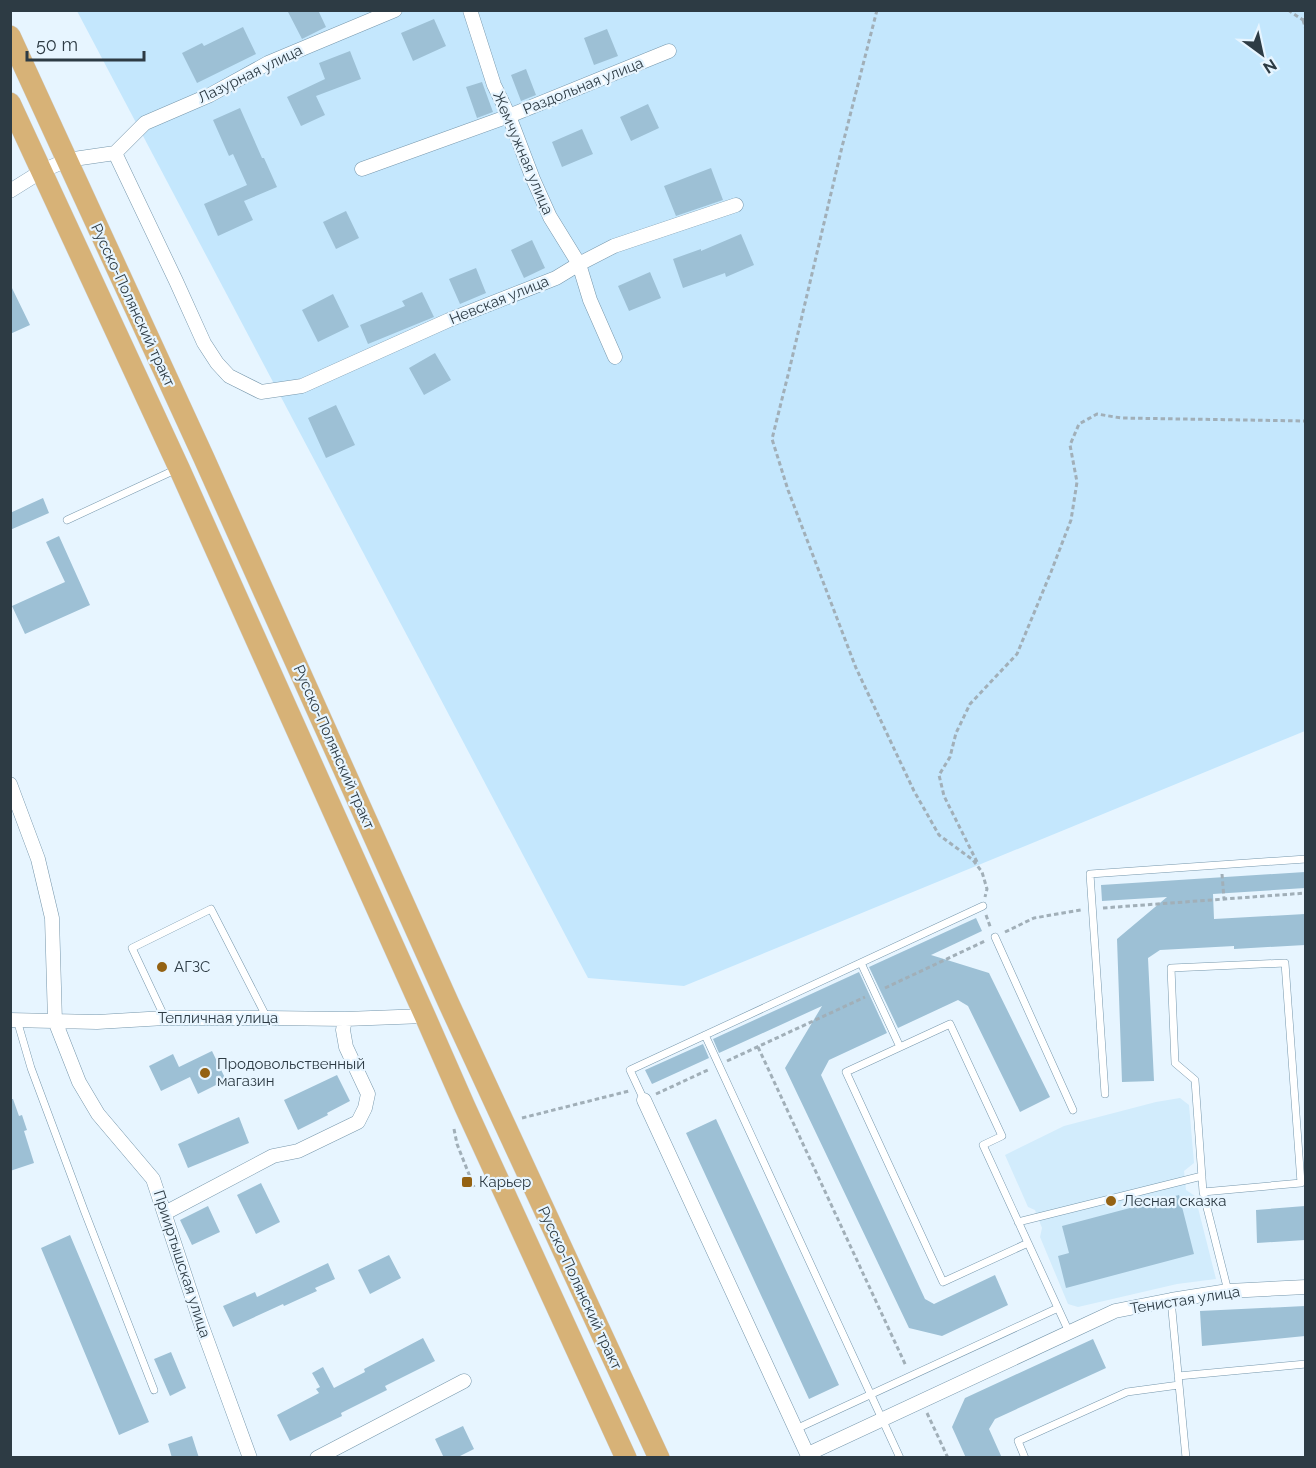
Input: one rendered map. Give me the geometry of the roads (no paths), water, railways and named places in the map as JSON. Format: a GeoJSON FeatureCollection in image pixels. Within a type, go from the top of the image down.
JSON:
{"type":"FeatureCollection","features":[{"type":"Feature","properties":{"kind":"main road","name":"Русско-Полянский тракт"},"geometry":{"type":"LineString","coordinates":[[10,36],[208,467],[449,1004],[658,1458]]}},
{"type":"Feature","properties":{"kind":"main road","name":"Русско-Полянский тракт"},"geometry":{"type":"LineString","coordinates":[[10,103],[179,468],[470,1118],[626,1458]]}},
{"type":"Feature","properties":{"kind":"street","name":"Лазурная улица"},"geometry":{"type":"LineString","coordinates":[[115,153],[146,123],[210,95],[268,63],[395,10]]}},
{"type":"Feature","properties":{"kind":"street","name":"Жемчужная улица"},"geometry":{"type":"LineString","coordinates":[[470,10],[494,85],[509,116],[532,179],[550,217],[579,264],[590,300],[615,357]]}},
{"type":"Feature","properties":{"kind":"street","name":"Раздольная улица"},"geometry":{"type":"LineString","coordinates":[[362,169],[509,116],[669,51]]}},
{"type":"Feature","properties":{"kind":"street"},"geometry":{"type":"LineString","coordinates":[[10,191],[42,171],[66,160],[115,153]]}},
{"type":"Feature","properties":{"kind":"street","name":"Невская улица"},"geometry":{"type":"LineString","coordinates":[[115,153],[204,343],[217,363],[230,376],[261,392],[302,386],[449,320],[555,278],[614,246],[736,205]]}},
{"type":"Feature","properties":{"kind":"street","name":"Прииртышская улица"},"geometry":{"type":"LineString","coordinates":[[10,784],[38,859],[52,918],[55,1021],[79,1082],[98,1114],[153,1179],[200,1321],[250,1458]]}},
{"type":"Feature","properties":{"kind":"street","name":"Тепличная улица"},"geometry":{"type":"LineString","coordinates":[[14,1020],[97,1022],[165,1018],[345,1019],[425,1016]]}},
{"type":"Feature","properties":{"kind":"street"},"geometry":{"type":"LineString","coordinates":[[165,1213],[273,1156],[298,1151],[357,1122],[365,1108],[368,1094],[346,1047],[343,1030],[345,1019]]}},
{"type":"Feature","properties":{"kind":"street"},"geometry":{"type":"LineString","coordinates":[[642,1096],[808,1456]]}},
{"type":"Feature","properties":{"kind":"street","name":"Тенистая улица"},"geometry":{"type":"LineString","coordinates":[[808,1456],[882,1419],[1115,1311],[1228,1291],[1305,1287]]}},
{"type":"Feature","properties":{"kind":"street"},"geometry":{"type":"LineString","coordinates":[[317,1458],[464,1381]]}},
{"type":"Feature","properties":{"kind":"lane"},"geometry":{"type":"LineString","coordinates":[[67,520],[179,468]]}},
{"type":"Feature","properties":{"kind":"lane"},"geometry":{"type":"LineString","coordinates":[[1105,1094],[1090,874],[1305,859]]}},
{"type":"Feature","properties":{"kind":"lane"},"geometry":{"type":"LineString","coordinates":[[642,1096],[630,1070],[983,906]]}},
{"type":"Feature","properties":{"kind":"lane"},"geometry":{"type":"LineString","coordinates":[[165,1018],[132,948],[211,909],[267,1018]]}},
{"type":"Feature","properties":{"kind":"lane"},"geometry":{"type":"LineString","coordinates":[[995,937],[1074,1110]]}},
{"type":"Feature","properties":{"kind":"lane"},"geometry":{"type":"LineString","coordinates":[[861,963],[900,1047]]}},
{"type":"Feature","properties":{"kind":"lane"},"geometry":{"type":"LineString","coordinates":[[1203,1192],[1301,1183],[1285,963],[1171,968],[1175,1063],[1195,1080],[1203,1192],[1228,1291]]}},
{"type":"Feature","properties":{"kind":"lane"},"geometry":{"type":"LineString","coordinates":[[14,1020],[154,1390]]}},
{"type":"Feature","properties":{"kind":"lane"},"geometry":{"type":"LineString","coordinates":[[1028,1243],[944,1282],[846,1072],[950,1024],[1002,1136],[983,1145],[1069,1332]]}},
{"type":"Feature","properties":{"kind":"lane"},"geometry":{"type":"LineString","coordinates":[[705,1035],[900,1458]]}},
{"type":"Feature","properties":{"kind":"lane"},"geometry":{"type":"LineString","coordinates":[[1018,1222],[1202,1176]]}},
{"type":"Feature","properties":{"kind":"lane"},"geometry":{"type":"LineString","coordinates":[[1171,1300],[1186,1458]]}},
{"type":"Feature","properties":{"kind":"lane"},"geometry":{"type":"LineString","coordinates":[[796,1430],[1058,1308]]}},
{"type":"Feature","properties":{"kind":"lane"},"geometry":{"type":"LineString","coordinates":[[1178,1376],[1305,1364]]}},
{"type":"Feature","properties":{"kind":"lane"},"geometry":{"type":"LineString","coordinates":[[1025,1458],[1018,1441],[1127,1392],[1179,1385]]}},
{"type":"Feature","properties":{"kind":"place","name":"АГЗС"},"geometry":{"type":"Point","coordinates":[162,967]}},
{"type":"Feature","properties":{"kind":"place","name":"Продовольственный магазин"},"geometry":{"type":"Point","coordinates":[205,1073]}},
{"type":"Feature","properties":{"kind":"place","name":"Карьер"},"geometry":{"type":"Point","coordinates":[467,1182]}},
{"type":"Feature","properties":{"kind":"place","name":"Лесная сказка"},"geometry":{"type":"Point","coordinates":[1111,1201]}}]}
